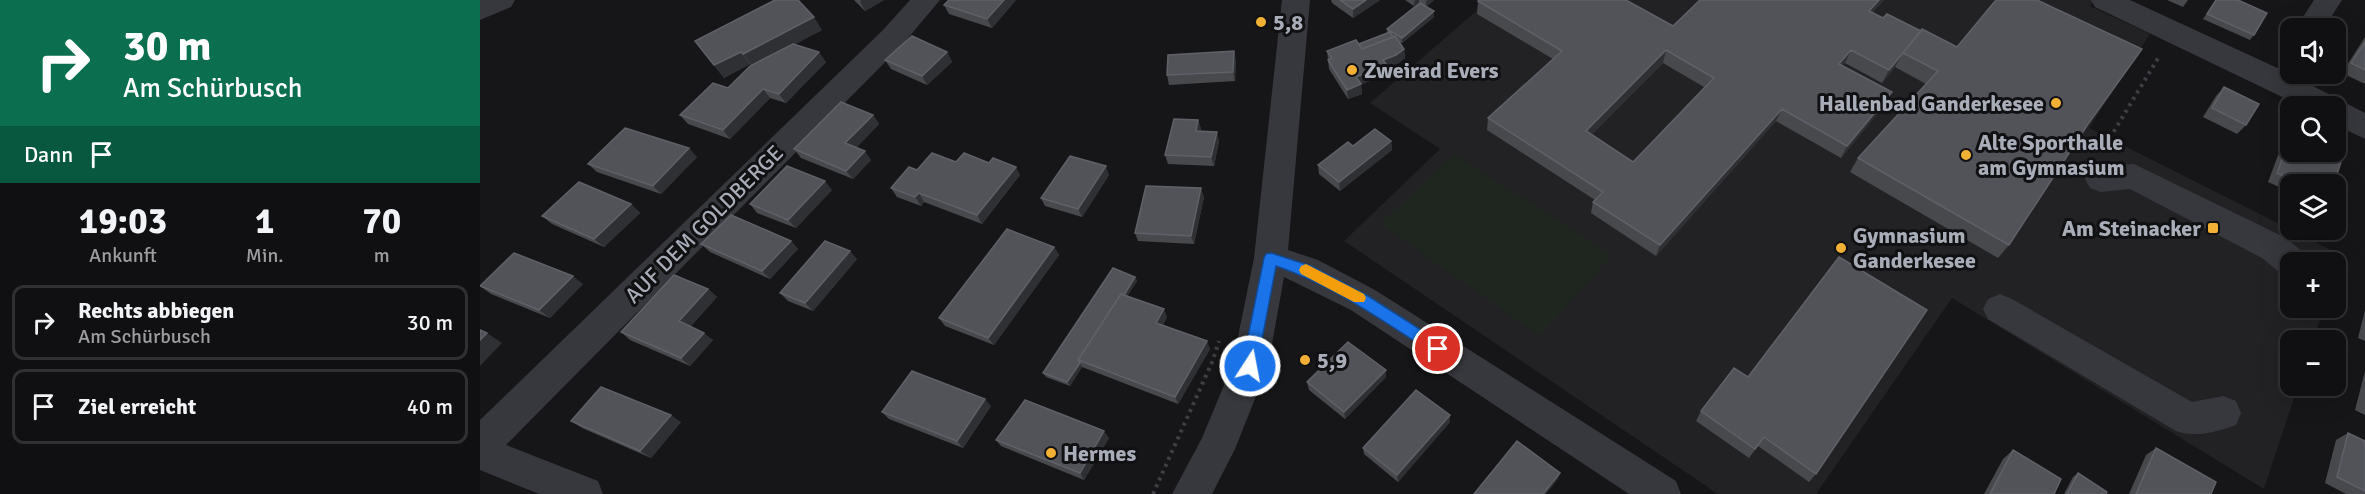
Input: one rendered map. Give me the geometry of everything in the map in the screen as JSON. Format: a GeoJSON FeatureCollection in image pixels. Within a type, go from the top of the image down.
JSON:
{"type":"FeatureCollection","features":[{"type":"Feature","properties":{"kind":"street"},"geometry":{"type":"LineString","coordinates":[[480,10],[501,0]]}},
{"type":"Feature","properties":{"kind":"street","name":"AUF DEM GOLDBERGE"},"geometry":{"type":"LineString","coordinates":[[480,445],[893,37],[926,0]]}},
{"type":"Feature","properties":{"kind":"street"},"geometry":{"type":"LineString","coordinates":[[1191,494],[1216,449],[1250,366],[1271,258],[1296,0]]}},
{"type":"Feature","properties":{"kind":"street"},"geometry":{"type":"LineString","coordinates":[[2105,0],[2174,32],[2280,68]]}},
{"type":"Feature","properties":{"kind":"street"},"geometry":{"type":"LineString","coordinates":[[2316,18],[2328,0]]}},
{"type":"Feature","properties":{"kind":"street"},"geometry":{"type":"LineString","coordinates":[[2300,84],[2314,96]]}},
{"type":"Feature","properties":{"kind":"street"},"geometry":{"type":"LineString","coordinates":[[2346,118],[2365,128]]}},
{"type":"Feature","properties":{"kind":"street"},"geometry":{"type":"LineString","coordinates":[[2101,179],[2134,176],[2280,253]]}},
{"type":"Feature","properties":{"kind":"street"},"geometry":{"type":"LineString","coordinates":[[1271,258],[1306,270],[1363,300],[1662,494]]}},
{"type":"Feature","properties":{"kind":"street"},"geometry":{"type":"LineString","coordinates":[[2000,309],[2189,419],[2223,413]]}},
{"type":"Feature","properties":{"kind":"street"},"geometry":{"type":"LineString","coordinates":[[480,452],[584,494]]}},
{"type":"Feature","properties":{"kind":"path"},"geometry":{"type":"LineString","coordinates":[[2101,179],[2102,148],[2174,32]]}},
{"type":"Feature","properties":{"kind":"path"},"geometry":{"type":"LineString","coordinates":[[1153,494],[1213,360],[1219,340]]}},
{"type":"Feature","properties":{"kind":"shaded area","name":"Gymnasium Ganderkesee"},"geometry":{"type":"Polygon","coordinates":[[[1489,0],[2094,0],[2090,6],[2150,34],[2089,128],[2280,224],[2280,240],[2311,240],[2335,252],[2280,252],[2280,318],[2321,318],[2316,330],[2280,330],[2280,396],[2295,396],[2264,489],[1952,298],[1816,494],[1718,494],[1344,241],[1440,149],[1370,103],[1489,0]]]}},
{"type":"Feature","properties":{"kind":"shaded area"},"geometry":{"type":"Polygon","coordinates":[[[1454,154],[1612,255],[1540,336],[1380,224],[1454,154]]]}},
{"type":"Feature","properties":{"kind":"building"},"geometry":{"type":"Polygon","coordinates":[[[775,0],[798,0],[814,17],[743,54],[741,52],[714,65],[695,41],[775,0]]]}},
{"type":"Feature","properties":{"kind":"building"},"geometry":{"type":"Polygon","coordinates":[[[949,0],[1004,0],[987,19],[944,5],[949,0]]]}},
{"type":"Feature","properties":{"kind":"building"},"geometry":{"type":"Polygon","coordinates":[[[1340,0],[1366,0],[1353,9],[1340,0]]]}},
{"type":"Feature","properties":{"kind":"building"},"geometry":{"type":"Polygon","coordinates":[[[1626,0],[1673,26],[1700,0],[1879,0],[1869,11],[1883,18],[1887,14],[1921,31],[1889,70],[1851,50],[1839,64],[1892,92],[1847,146],[1782,109],[1660,245],[1593,202],[1603,192],[1488,118],[1562,51],[1478,1],[1626,0]],[[1666,50],[1586,131],[1633,162],[1714,78],[1666,50]]]}},
{"type":"Feature","properties":{"kind":"building"},"geometry":{"type":"Polygon","coordinates":[[[1996,0],[2037,0],[2142,49],[2088,124],[2009,245],[1858,158],[1938,71],[1903,53],[1922,29],[1957,47],[1996,0]]]}},
{"type":"Feature","properties":{"kind":"building"},"geometry":{"type":"Polygon","coordinates":[[[2216,0],[2238,0],[2267,13],[2254,35],[2207,14],[2216,0]]]}},
{"type":"Feature","properties":{"kind":"building"},"geometry":{"type":"Polygon","coordinates":[[[1420,3],[1434,11],[1402,38],[1387,29],[1420,3]]]}},
{"type":"Feature","properties":{"kind":"building"},"geometry":{"type":"Polygon","coordinates":[[[1390,32],[1393,37],[1362,49],[1359,44],[1390,32]]]}},
{"type":"Feature","properties":{"kind":"building"},"geometry":{"type":"Polygon","coordinates":[[[912,36],[947,52],[922,76],[885,60],[912,36]]]}},
{"type":"Feature","properties":{"kind":"building"},"geometry":{"type":"Polygon","coordinates":[[[1395,36],[1404,49],[1383,60],[1386,64],[1382,67],[1356,77],[1361,84],[1347,90],[1328,60],[1332,58],[1327,51],[1356,40],[1362,49],[1395,36]]]}},
{"type":"Feature","properties":{"kind":"building"},"geometry":{"type":"Polygon","coordinates":[[[2365,42],[2365,70],[2351,63],[2365,42]]]}},
{"type":"Feature","properties":{"kind":"building"},"geometry":{"type":"Polygon","coordinates":[[[793,44],[819,52],[779,94],[763,89],[723,130],[680,115],[713,83],[728,88],[750,66],[793,44]]]}},
{"type":"Feature","properties":{"kind":"building"},"geometry":{"type":"Polygon","coordinates":[[[1234,51],[1233,72],[1167,75],[1168,55],[1234,51]]]}},
{"type":"Feature","properties":{"kind":"building"},"geometry":{"type":"Polygon","coordinates":[[[2224,87],[2259,104],[2246,125],[2212,108],[2224,87]]]}},
{"type":"Feature","properties":{"kind":"building"},"geometry":{"type":"Polygon","coordinates":[[[841,102],[873,115],[845,143],[865,151],[846,171],[794,149],[841,102]]]}},
{"type":"Feature","properties":{"kind":"building"},"geometry":{"type":"Polygon","coordinates":[[[1174,119],[1198,120],[1196,131],[1217,132],[1211,157],[1165,155],[1174,119]]]}},
{"type":"Feature","properties":{"kind":"building"},"geometry":{"type":"Polygon","coordinates":[[[625,128],[689,148],[653,186],[588,164],[625,128]]]}},
{"type":"Feature","properties":{"kind":"building"},"geometry":{"type":"Polygon","coordinates":[[[1375,129],[1391,141],[1339,182],[1318,165],[1348,142],[1353,146],[1375,129]]]}},
{"type":"Feature","properties":{"kind":"building"},"geometry":{"type":"Polygon","coordinates":[[[932,153],[956,162],[964,153],[989,163],[993,158],[1016,167],[977,215],[919,193],[915,197],[891,188],[909,167],[917,170],[932,153]]]}},
{"type":"Feature","properties":{"kind":"building"},"geometry":{"type":"Polygon","coordinates":[[[1070,156],[1106,166],[1078,209],[1041,198],[1070,156]]]}},
{"type":"Feature","properties":{"kind":"building"},"geometry":{"type":"Polygon","coordinates":[[[2281,162],[2341,162],[2337,174],[2277,173],[2281,162]]]}},
{"type":"Feature","properties":{"kind":"building"},"geometry":{"type":"Polygon","coordinates":[[[787,166],[825,181],[788,220],[750,204],[787,166]]]}},
{"type":"Feature","properties":{"kind":"building"},"geometry":{"type":"Polygon","coordinates":[[[579,182],[631,204],[594,239],[542,216],[579,182]]]}},
{"type":"Feature","properties":{"kind":"building"},"geometry":{"type":"Polygon","coordinates":[[[1146,186],[1201,188],[1191,236],[1135,233],[1146,186]]]}},
{"type":"Feature","properties":{"kind":"building"},"geometry":{"type":"Polygon","coordinates":[[[731,215],[791,241],[762,271],[701,244],[731,215]]]}},
{"type":"Feature","properties":{"kind":"building"},"geometry":{"type":"Polygon","coordinates":[[[1007,229],[1054,247],[988,338],[939,318],[1007,229]]]}},
{"type":"Feature","properties":{"kind":"building"},"geometry":{"type":"Polygon","coordinates":[[[825,241],[850,251],[805,303],[780,293],[825,241]]]}},
{"type":"Feature","properties":{"kind":"building"},"geometry":{"type":"Polygon","coordinates":[[[514,253],[573,276],[539,310],[480,286],[514,253]]]}},
{"type":"Feature","properties":{"kind":"building"},"geometry":{"type":"Polygon","coordinates":[[[1839,257],[1927,310],[1816,474],[1764,437],[1755,449],[1701,411],[1734,368],[1748,377],[1839,257]]]}},
{"type":"Feature","properties":{"kind":"building"},"geometry":{"type":"Polygon","coordinates":[[[1113,268],[1135,277],[1124,295],[1121,294],[1078,360],[1080,363],[1067,382],[1043,373],[1113,268]]]}},
{"type":"Feature","properties":{"kind":"building"},"geometry":{"type":"Polygon","coordinates":[[[674,275],[708,289],[679,321],[704,333],[681,358],[621,332],[674,275]]]}},
{"type":"Feature","properties":{"kind":"building"},"geometry":{"type":"Polygon","coordinates":[[[1121,294],[1164,309],[1156,323],[1207,341],[1175,397],[1078,360],[1121,294]]]}},
{"type":"Feature","properties":{"kind":"building"},"geometry":{"type":"Polygon","coordinates":[[[480,330],[487,333],[480,340],[480,330]]]}},
{"type":"Feature","properties":{"kind":"building"},"geometry":{"type":"Polygon","coordinates":[[[1348,342],[1386,370],[1344,412],[1307,382],[1348,342]]]}},
{"type":"Feature","properties":{"kind":"building"},"geometry":{"type":"Polygon","coordinates":[[[912,371],[985,399],[957,441],[882,412],[912,371]]]}},
{"type":"Feature","properties":{"kind":"building"},"geometry":{"type":"Polygon","coordinates":[[[601,387],[671,415],[640,451],[571,421],[601,387]]]}},
{"type":"Feature","properties":{"kind":"building"},"geometry":{"type":"Polygon","coordinates":[[[1416,390],[1450,415],[1397,475],[1363,448],[1416,390]]]}},
{"type":"Feature","properties":{"kind":"building"},"geometry":{"type":"Polygon","coordinates":[[[1025,400],[1104,431],[1080,473],[996,440],[1025,400]]]}},
{"type":"Feature","properties":{"kind":"building"},"geometry":{"type":"Polygon","coordinates":[[[2348,433],[2365,441],[2365,491],[2337,477],[2348,433]]]}},
{"type":"Feature","properties":{"kind":"building"},"geometry":{"type":"Polygon","coordinates":[[[1517,441],[1560,473],[1543,494],[1474,494],[1517,441]]]}},
{"type":"Feature","properties":{"kind":"building"},"geometry":{"type":"Polygon","coordinates":[[[2156,448],[2216,482],[2211,494],[2136,494],[2156,448]]]}},
{"type":"Feature","properties":{"kind":"building"},"geometry":{"type":"Polygon","coordinates":[[[2013,450],[2061,479],[2054,494],[1990,494],[2013,450]]]}},
{"type":"Feature","properties":{"kind":"building"},"geometry":{"type":"Polygon","coordinates":[[[2078,473],[2107,492],[2106,494],[2067,494],[2078,473]]]}},
{"type":"Feature","properties":{"kind":"slow traffic"},"geometry":{"type":"LineString","coordinates":[[1306,270],[1359,298]]}},
{"type":"Feature","properties":{"kind":"place","name":"5,8"},"geometry":{"type":"Point","coordinates":[1261,22]}},
{"type":"Feature","properties":{"kind":"place","name":"Zweirad Evers"},"geometry":{"type":"Point","coordinates":[1352,70]}},
{"type":"Feature","properties":{"kind":"place","name":"Hallenbad Ganderkesee"},"geometry":{"type":"Point","coordinates":[2056,103]}},
{"type":"Feature","properties":{"kind":"place","name":"Alte Sporthalle am Gymnasium"},"geometry":{"type":"Point","coordinates":[1966,155]}},
{"type":"Feature","properties":{"kind":"place","name":"Am Steinacker"},"geometry":{"type":"Point","coordinates":[2213,228]}},
{"type":"Feature","properties":{"kind":"place","name":"Gymnasium Ganderkesee"},"geometry":{"type":"Point","coordinates":[1841,248]}},
{"type":"Feature","properties":{"kind":"place","name":"5,9"},"geometry":{"type":"Point","coordinates":[1305,360]}},
{"type":"Feature","properties":{"kind":"place","name":"Hermes"},"geometry":{"type":"Point","coordinates":[1051,453]}},
{"type":"Feature","properties":{"kind":"route"},"geometry":{"type":"LineString","coordinates":[[1250,366],[1271,258],[1306,270],[1363,300],[1438,349]]}}]}
